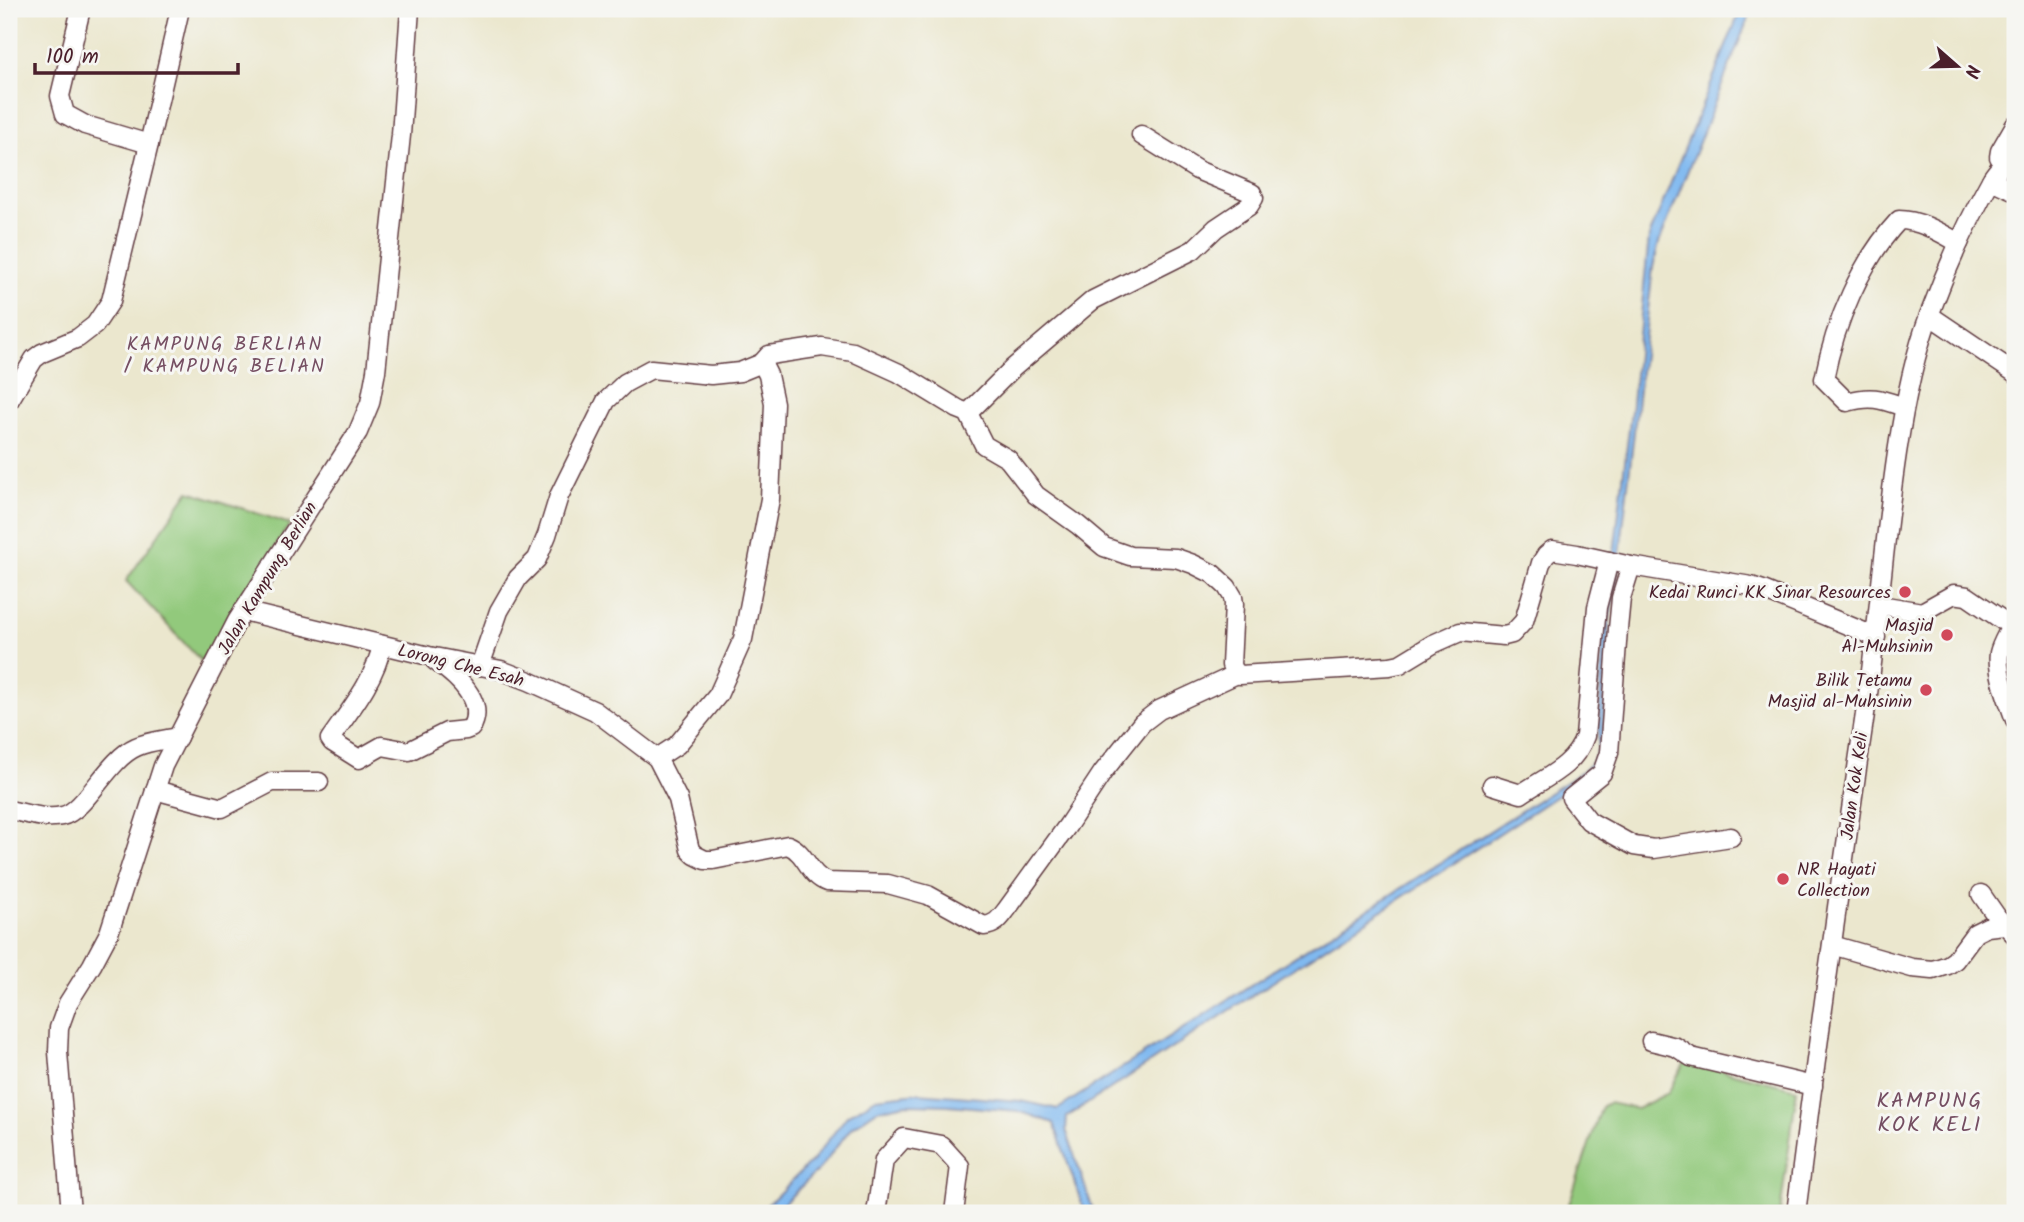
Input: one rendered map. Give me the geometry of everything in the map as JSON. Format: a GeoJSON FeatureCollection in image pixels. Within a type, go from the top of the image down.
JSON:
{"type":"FeatureCollection","features":[{"type":"Feature","properties":{"kind":"street"},"geometry":{"type":"LineString","coordinates":[[81,9],[60,96],[65,114],[85,125],[149,144]]}},
{"type":"Feature","properties":{"kind":"street"},"geometry":{"type":"LineString","coordinates":[[9,401],[34,359],[41,353],[87,332],[111,301],[180,9]]}},
{"type":"Feature","properties":{"kind":"street","name":"Jalan Kampung Berlian"},"geometry":{"type":"LineString","coordinates":[[71,1213],[58,1052],[59,1028],[68,1003],[109,933],[163,766],[243,611],[358,432],[370,403],[376,371],[401,135],[410,9]]}},
{"type":"Feature","properties":{"kind":"street","name":"Jalan Kok Keli"},"geometry":{"type":"LineString","coordinates":[[1796,1213],[1876,637],[1892,486],[1904,407],[1929,315],[1959,243],[1994,174],[2000,151],[2015,125]]}},
{"type":"Feature","properties":{"kind":"street"},"geometry":{"type":"LineString","coordinates":[[968,412],[1013,368],[1093,300],[1193,250],[1216,228],[1249,206],[1254,198],[1252,193],[1197,170],[1141,135]]}},
{"type":"Feature","properties":{"kind":"street","name":"Jalan Kok Keli"},"geometry":{"type":"LineString","coordinates":[[1994,174],[2015,148]]}},
{"type":"Feature","properties":{"kind":"street"},"geometry":{"type":"LineString","coordinates":[[1994,174],[2015,191]]}},
{"type":"Feature","properties":{"kind":"street"},"geometry":{"type":"LineString","coordinates":[[1904,407],[1863,397],[1847,402],[1824,379],[1830,349],[1852,292],[1872,256],[1899,220],[1907,220],[1937,231],[1959,243]]}},
{"type":"Feature","properties":{"kind":"street"},"geometry":{"type":"LineString","coordinates":[[1929,315],[2015,373]]}},
{"type":"Feature","properties":{"kind":"street"},"geometry":{"type":"LineString","coordinates":[[480,666],[499,611],[518,578],[537,559],[559,496],[606,401],[625,383],[651,369],[711,375],[740,372],[762,363],[769,355],[822,347],[853,352],[899,373],[958,409],[968,412],[984,445],[1008,459],[1036,495],[1104,547],[1130,556],[1166,557],[1193,564],[1213,574],[1233,597],[1231,665],[1237,674],[1250,676],[1390,666],[1408,660],[1460,632],[1504,636],[1512,634],[1524,621],[1537,574],[1546,555],[1552,550],[1763,590],[1876,637]]}},
{"type":"Feature","properties":{"kind":"street"},"geometry":{"type":"LineString","coordinates":[[657,758],[677,746],[718,695],[743,639],[769,499],[774,403],[768,375],[762,363]]}},
{"type":"Feature","properties":{"kind":"street"},"geometry":{"type":"LineString","coordinates":[[1492,785],[1521,793],[1570,762],[1580,750],[1585,736],[1597,607],[1609,561]]}},
{"type":"Feature","properties":{"kind":"street"},"geometry":{"type":"LineString","coordinates":[[1631,566],[1621,598],[1609,752],[1602,773],[1571,798],[1589,821],[1634,846],[1654,849],[1731,837]]}},
{"type":"Feature","properties":{"kind":"street"},"geometry":{"type":"LineString","coordinates":[[1880,604],[1922,612],[1954,594],[1966,596],[2013,627],[1998,656],[2015,720]]}},
{"type":"Feature","properties":{"kind":"street","name":"Lorong Che Esah"},"geometry":{"type":"LineString","coordinates":[[243,611],[429,656],[501,670],[595,711],[657,758],[678,799],[690,850],[700,858],[713,860],[788,845],[801,853],[819,879],[827,882],[888,884],[914,891],[928,895],[984,926],[992,925],[1007,909],[1103,772],[1142,723],[1159,710],[1237,674]]}},
{"type":"Feature","properties":{"kind":"street"},"geometry":{"type":"LineString","coordinates":[[382,645],[380,658],[366,685],[330,739],[359,759],[382,747],[410,751],[446,732],[471,728],[475,716],[472,698],[455,675],[429,656]]}},
{"type":"Feature","properties":{"kind":"street"},"geometry":{"type":"LineString","coordinates":[[9,810],[46,817],[61,817],[72,813],[106,773],[135,747],[178,737]]}},
{"type":"Feature","properties":{"kind":"street"},"geometry":{"type":"LineString","coordinates":[[155,790],[222,808],[272,782],[319,782]]}},
{"type":"Feature","properties":{"kind":"street"},"geometry":{"type":"LineString","coordinates":[[1981,894],[1991,910],[2010,930]]}},
{"type":"Feature","properties":{"kind":"street"},"geometry":{"type":"LineString","coordinates":[[1832,945],[1912,968],[1933,970],[1955,960],[1975,933],[1987,927],[2010,930]]}},
{"type":"Feature","properties":{"kind":"street"},"geometry":{"type":"LineString","coordinates":[[1651,1041],[1676,1047],[1691,1057],[1813,1086]]}},
{"type":"Feature","properties":{"kind":"street"},"geometry":{"type":"LineString","coordinates":[[876,1213],[884,1160],[904,1138],[941,1145],[960,1166],[954,1213]]}},
{"type":"Feature","properties":{"kind":"green space"},"geometry":{"type":"Polygon","coordinates":[[[189,491],[290,524],[201,661],[126,581],[189,491]]]}},
{"type":"Feature","properties":{"kind":"green space"},"geometry":{"type":"Polygon","coordinates":[[[1686,1061],[1797,1089],[1780,1213],[1566,1213],[1602,1106],[1609,1103],[1637,1109],[1668,1093],[1686,1061]]]}},
{"type":"Feature","properties":{"kind":"water"},"geometry":{"type":"Polygon","coordinates":[[[1741,9],[1752,9],[1659,243],[1653,267],[1617,579],[1609,621],[1604,751],[1597,766],[1587,776],[1067,1117],[1066,1130],[1094,1213],[1085,1213],[1054,1123],[1018,1111],[906,1104],[877,1110],[852,1127],[820,1168],[774,1213],[759,1213],[813,1160],[847,1116],[876,1098],[917,1093],[1021,1101],[1058,1109],[1583,771],[1594,760],[1598,749],[1603,619],[1611,578],[1632,404],[1649,237],[1741,9]]]}},
{"type":"Feature","properties":{"kind":"place","name":"Kedai Runci KK Sinar Resources"},"geometry":{"type":"Point","coordinates":[1905,592]}},
{"type":"Feature","properties":{"kind":"place","name":"Masjid Al-Muhsinin"},"geometry":{"type":"Point","coordinates":[1947,635]}},
{"type":"Feature","properties":{"kind":"place","name":"Bilik Tetamu Masjid al-Muhsinin"},"geometry":{"type":"Point","coordinates":[1926,690]}},
{"type":"Feature","properties":{"kind":"place","name":"NR Hayati Collection"},"geometry":{"type":"Point","coordinates":[1783,879]}},
{"type":"Feature","properties":{"kind":"district","name":"KAMPUNG BERLIAN / KAMPUNG BELIAN"},"geometry":{"type":"Point","coordinates":[225,354]}},
{"type":"Feature","properties":{"kind":"district","name":"KAMPUNG KOK KELI"},"geometry":{"type":"Point","coordinates":[1930,1112]}}]}
